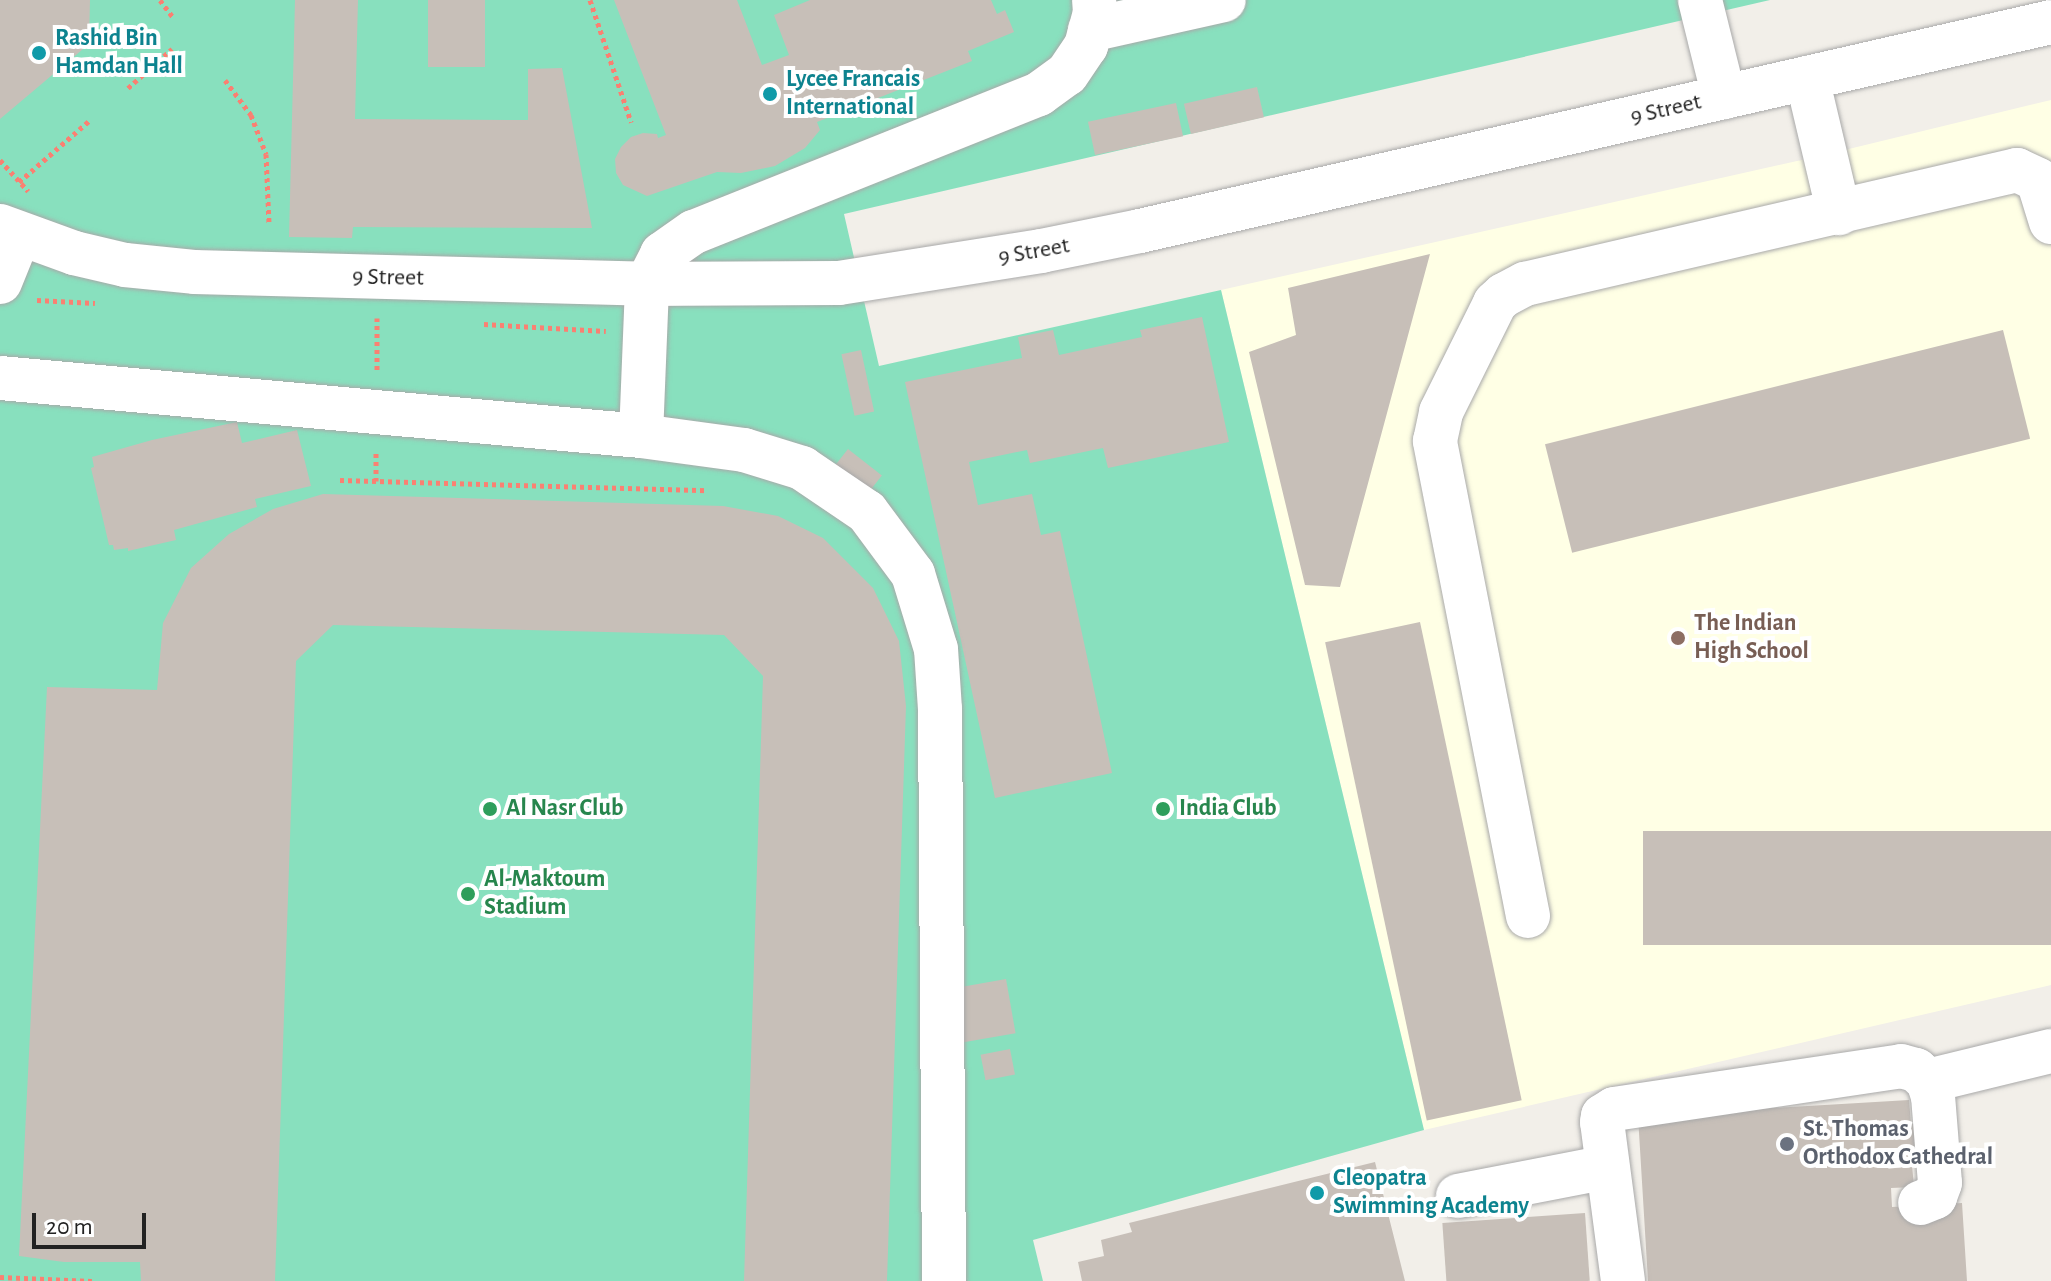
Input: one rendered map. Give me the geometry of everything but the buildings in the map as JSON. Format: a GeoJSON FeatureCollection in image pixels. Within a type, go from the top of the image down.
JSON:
{"type":"FeatureCollection","features":[{"type":"Feature","properties":{"kind":"lane"},"geometry":{"type":"LineString","coordinates":[[641,436],[647,284],[662,254],[694,232],[1039,94],[1067,74],[1086,46],[1092,15],[1224,0]]}},
{"type":"Feature","properties":{"kind":"lane"},"geometry":{"type":"LineString","coordinates":[[1700,0],[1724,97]]}},
{"type":"Feature","properties":{"kind":"lane","name":"9 Street"},"geometry":{"type":"LineString","coordinates":[[9,231],[125,265],[194,272],[647,284],[839,283],[1041,251],[1807,78],[2040,15]]}},
{"type":"Feature","properties":{"kind":"lane"},"geometry":{"type":"LineString","coordinates":[[1807,78],[1839,213]]}},
{"type":"Feature","properties":{"kind":"lane"},"geometry":{"type":"LineString","coordinates":[[1528,916],[1437,455],[1441,412],[1489,313],[1514,288],[2017,170],[2038,180],[2051,222]]}},
{"type":"Feature","properties":{"kind":"lane"},"geometry":{"type":"LineString","coordinates":[[0,282],[9,231]]}},
{"type":"Feature","properties":{"kind":"lane"},"geometry":{"type":"LineString","coordinates":[[694,232],[711,256],[716,284]]}},
{"type":"Feature","properties":{"kind":"lane"},"geometry":{"type":"LineString","coordinates":[[0,378],[641,436],[744,450],[802,468],[867,512],[913,574],[936,649],[940,709],[944,1281]]}},
{"type":"Feature","properties":{"kind":"lane"},"geometry":{"type":"LineString","coordinates":[[1928,1081],[2051,1051]]}},
{"type":"Feature","properties":{"kind":"lane"},"geometry":{"type":"LineString","coordinates":[[1623,1281],[1602,1122],[1603,1116],[1614,1109],[1901,1066],[1916,1070],[1928,1081],[1933,1096],[1940,1188],[1935,1197],[1920,1203]]}},
{"type":"Feature","properties":{"kind":"lane"},"geometry":{"type":"LineString","coordinates":[[1458,1196],[1607,1167]]}},
{"type":"Feature","properties":{"kind":"path"},"geometry":{"type":"LineString","coordinates":[[160,0],[173,17]]}},
{"type":"Feature","properties":{"kind":"path"},"geometry":{"type":"LineString","coordinates":[[590,0],[631,122]]}},
{"type":"Feature","properties":{"kind":"path"},"geometry":{"type":"LineString","coordinates":[[128,88],[172,49]]}},
{"type":"Feature","properties":{"kind":"path"},"geometry":{"type":"LineString","coordinates":[[225,80],[251,115],[266,154],[269,223]]}},
{"type":"Feature","properties":{"kind":"path"},"geometry":{"type":"LineString","coordinates":[[19,182],[89,121]]}},
{"type":"Feature","properties":{"kind":"path"},"geometry":{"type":"LineString","coordinates":[[340,480],[718,491]]}},
{"type":"Feature","properties":{"kind":"path"},"geometry":{"type":"LineString","coordinates":[[0,1277],[92,1281]]}},
{"type":"Feature","properties":{"kind":"shaded area","name":"The Indian High School"},"geometry":{"type":"Polygon","coordinates":[[[2051,100],[2051,985],[1424,1130],[1221,290],[1824,155],[2051,100]]]}},
{"type":"Feature","properties":{"kind":"green space","name":"Al Nasr Club"},"geometry":{"type":"Polygon","coordinates":[[[0,0],[1770,0],[844,214],[879,366],[1221,290],[1424,1130],[1033,1240],[1043,1281],[0,1281],[0,0]]]}},
{"type":"Feature","properties":{"kind":"place","name":"Rashid Bin Hamdan Hall"},"geometry":{"type":"Point","coordinates":[39,53]}},
{"type":"Feature","properties":{"kind":"place","name":"Lycee Francais International"},"geometry":{"type":"Point","coordinates":[770,94]}},
{"type":"Feature","properties":{"kind":"place","name":"The Indian High School"},"geometry":{"type":"Point","coordinates":[1678,638]}},
{"type":"Feature","properties":{"kind":"place","name":"Al Nasr Club"},"geometry":{"type":"Point","coordinates":[490,809]}},
{"type":"Feature","properties":{"kind":"place","name":"India Club"},"geometry":{"type":"Point","coordinates":[1163,809]}},
{"type":"Feature","properties":{"kind":"place","name":"Al-Maktoum Stadium"},"geometry":{"type":"Point","coordinates":[468,894]}},
{"type":"Feature","properties":{"kind":"place","name":"St. Thomas Orthodox Cathedral"},"geometry":{"type":"Point","coordinates":[1787,1144]}},
{"type":"Feature","properties":{"kind":"place","name":"Cleopatra Swimming Academy"},"geometry":{"type":"Point","coordinates":[1317,1193]}}]}
